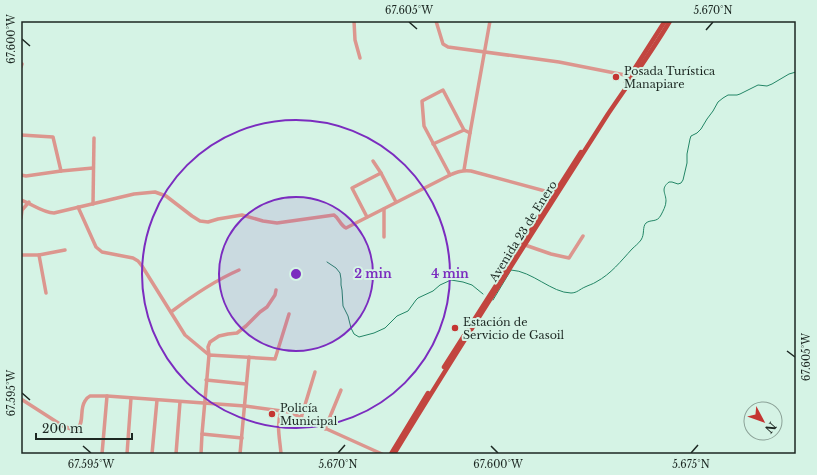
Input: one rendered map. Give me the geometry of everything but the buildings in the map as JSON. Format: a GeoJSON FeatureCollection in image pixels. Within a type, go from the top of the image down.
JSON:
{"type":"FeatureCollection","features":[{"type":"Feature","properties":{"kind":"main road","name":"Avenida 23 de Enero"},"geometry":{"type":"LineString","coordinates":[[390,454],[464,335],[665,21]]}},
{"type":"Feature","properties":{"kind":"main road","name":"Avenida 23 de Enero"},"geometry":{"type":"LineString","coordinates":[[394,454],[555,194],[670,21]]}},
{"type":"Feature","properties":{"kind":"street"},"geometry":{"type":"LineString","coordinates":[[354,21],[355,40],[360,58]]}},
{"type":"Feature","properties":{"kind":"street"},"geometry":{"type":"LineString","coordinates":[[436,21],[443,44],[445,46],[558,62],[630,76]]}},
{"type":"Feature","properties":{"kind":"street"},"geometry":{"type":"LineString","coordinates":[[464,170],[490,21]]}},
{"type":"Feature","properties":{"kind":"street"},"geometry":{"type":"LineString","coordinates":[[450,175],[424,126],[422,101],[442,90],[464,130],[470,133]]}},
{"type":"Feature","properties":{"kind":"street"},"geometry":{"type":"LineString","coordinates":[[433,144],[464,130]]}},
{"type":"Feature","properties":{"kind":"street"},"geometry":{"type":"LineString","coordinates":[[21,135],[53,137],[61,171]]}},
{"type":"Feature","properties":{"kind":"street"},"geometry":{"type":"LineString","coordinates":[[93,204],[94,138]]}},
{"type":"Feature","properties":{"kind":"street"},"geometry":{"type":"LineString","coordinates":[[373,161],[396,202]]}},
{"type":"Feature","properties":{"kind":"street"},"geometry":{"type":"LineString","coordinates":[[21,175],[26,176],[93,168]]}},
{"type":"Feature","properties":{"kind":"street"},"geometry":{"type":"LineString","coordinates":[[21,200],[29,202],[48,213],[54,213],[134,194],[155,192],[166,196],[200,221],[208,222],[242,215],[277,223],[334,215],[346,228],[450,175],[464,170],[555,194]]}},
{"type":"Feature","properties":{"kind":"street"},"geometry":{"type":"LineString","coordinates":[[367,217],[352,188],[381,173]]}},
{"type":"Feature","properties":{"kind":"street"},"geometry":{"type":"LineString","coordinates":[[21,218],[22,210],[29,202]]}},
{"type":"Feature","properties":{"kind":"street"},"geometry":{"type":"LineString","coordinates":[[78,207],[96,247],[102,252],[133,258],[138,261],[185,335],[209,355],[275,359],[289,314]]}},
{"type":"Feature","properties":{"kind":"street"},"geometry":{"type":"LineString","coordinates":[[384,209],[384,237]]}},
{"type":"Feature","properties":{"kind":"street"},"geometry":{"type":"LineString","coordinates":[[524,245],[569,258],[584,236]]}},
{"type":"Feature","properties":{"kind":"street"},"geometry":{"type":"LineString","coordinates":[[21,255],[39,255],[65,250]]}},
{"type":"Feature","properties":{"kind":"street"},"geometry":{"type":"LineString","coordinates":[[39,255],[46,293]]}},
{"type":"Feature","properties":{"kind":"street"},"geometry":{"type":"LineString","coordinates":[[171,312],[211,284],[239,270]]}},
{"type":"Feature","properties":{"kind":"street"},"geometry":{"type":"LineString","coordinates":[[201,454],[209,355],[208,348],[210,342],[219,336],[236,333],[246,326],[267,307],[275,295],[276,290]]}},
{"type":"Feature","properties":{"kind":"street"},"geometry":{"type":"LineString","coordinates":[[240,454],[249,357]]}},
{"type":"Feature","properties":{"kind":"street"},"geometry":{"type":"LineString","coordinates":[[301,418],[315,372]]}},
{"type":"Feature","properties":{"kind":"street"},"geometry":{"type":"LineString","coordinates":[[206,380],[246,384]]}},
{"type":"Feature","properties":{"kind":"street"},"geometry":{"type":"LineString","coordinates":[[325,429],[341,390]]}},
{"type":"Feature","properties":{"kind":"street"},"geometry":{"type":"LineString","coordinates":[[21,399],[63,426],[77,430],[81,425],[82,408],[85,401],[90,396],[245,406],[289,412],[382,454]]}},
{"type":"Feature","properties":{"kind":"street"},"geometry":{"type":"LineString","coordinates":[[102,454],[107,396]]}},
{"type":"Feature","properties":{"kind":"street"},"geometry":{"type":"LineString","coordinates":[[127,454],[131,398]]}},
{"type":"Feature","properties":{"kind":"street"},"geometry":{"type":"LineString","coordinates":[[152,454],[157,400]]}},
{"type":"Feature","properties":{"kind":"street"},"geometry":{"type":"LineString","coordinates":[[176,454],[180,402]]}},
{"type":"Feature","properties":{"kind":"street"},"geometry":{"type":"LineString","coordinates":[[281,411],[278,427],[281,454]]}},
{"type":"Feature","properties":{"kind":"street"},"geometry":{"type":"LineString","coordinates":[[202,434],[242,438]]}},
{"type":"Feature","properties":{"kind":"waterway"},"geometry":{"type":"LineString","coordinates":[[493,300],[511,270],[527,274],[557,290],[571,293],[577,292],[601,279],[616,267],[638,244],[643,235],[644,226],[646,223],[658,219],[666,203],[664,191],[666,184],[669,182],[678,184],[683,180],[691,136],[701,129],[718,102],[728,95],[737,95],[758,85],[767,86],[789,74],[796,72]]}},
{"type":"Feature","properties":{"kind":"waterway"},"geometry":{"type":"LineString","coordinates":[[327,262],[336,268],[340,273],[343,306],[354,334],[359,337],[385,328],[397,316],[408,311],[418,298],[451,280],[472,285],[483,294]]}},
{"type":"Feature","properties":{"kind":"place","name":"Posada Turística Manapiare"},"geometry":{"type":"Point","coordinates":[616,77]}},
{"type":"Feature","properties":{"kind":"place","name":"Estación de Servicio de Gasoil"},"geometry":{"type":"Point","coordinates":[455,328]}},
{"type":"Feature","properties":{"kind":"place","name":"Policía Municipal"},"geometry":{"type":"Point","coordinates":[272,414]}}]}
